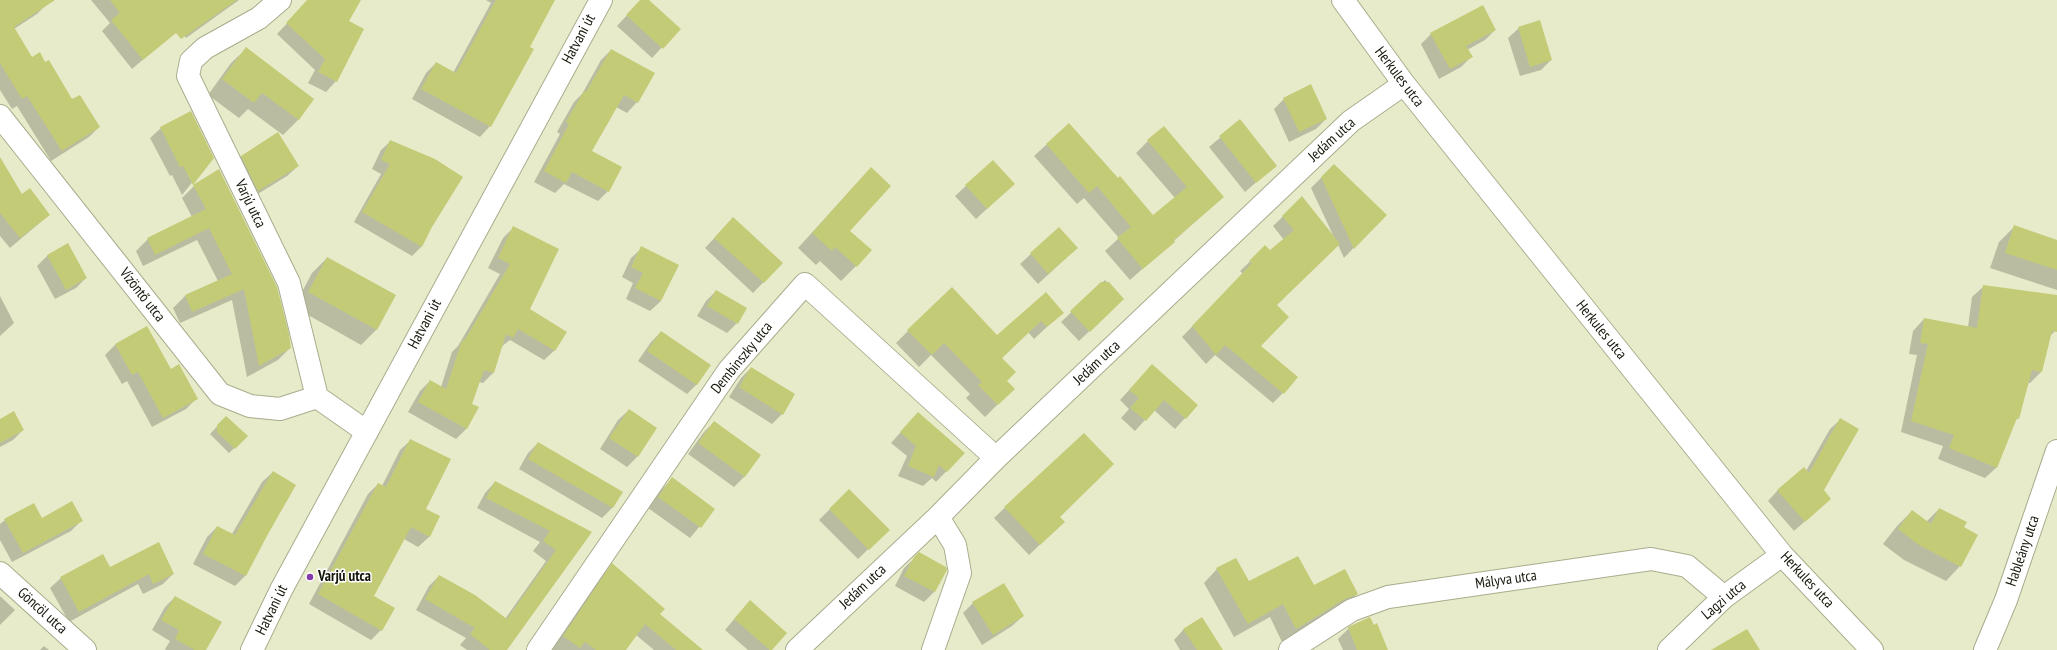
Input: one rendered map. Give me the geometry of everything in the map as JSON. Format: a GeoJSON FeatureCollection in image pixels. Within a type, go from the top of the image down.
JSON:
{"type":"FeatureCollection","features":[{"type":"Feature","properties":{"kind":"street","name":"Varjú utca"},"geometry":{"type":"LineString","coordinates":[[280,0],[259,18],[205,48],[191,61],[188,76],[289,284],[317,397]]}},
{"type":"Feature","properties":{"kind":"street","name":"Hatvani út"},"geometry":{"type":"LineString","coordinates":[[252,650],[281,590],[601,0]]}},
{"type":"Feature","properties":{"kind":"street","name":"Herkules utca"},"geometry":{"type":"LineString","coordinates":[[1343,0],[1404,84],[1782,555],[1872,650]]}},
{"type":"Feature","properties":{"kind":"street","name":"Jedám utca"},"geometry":{"type":"LineString","coordinates":[[797,650],[938,517],[996,458],[1351,121],[1404,84]]}},
{"type":"Feature","properties":{"kind":"street","name":"Vízöntő utca"},"geometry":{"type":"LineString","coordinates":[[0,116],[220,394],[250,406],[280,409],[317,397]]}},
{"type":"Feature","properties":{"kind":"street","name":"Dembinszky utca"},"geometry":{"type":"LineString","coordinates":[[538,650],[729,370],[805,284],[996,458]]}},
{"type":"Feature","properties":{"kind":"street"},"geometry":{"type":"LineString","coordinates":[[317,397],[367,432]]}},
{"type":"Feature","properties":{"kind":"street","name":"Hableány utca"},"geometry":{"type":"LineString","coordinates":[[1985,650],[2006,600],[2057,451]]}},
{"type":"Feature","properties":{"kind":"street"},"geometry":{"type":"LineString","coordinates":[[933,650],[960,574],[955,545],[938,517]]}},
{"type":"Feature","properties":{"kind":"street","name":"Lagzi utca"},"geometry":{"type":"LineString","coordinates":[[1669,650],[1724,598],[1782,555]]}},
{"type":"Feature","properties":{"kind":"street","name":"Mályva utca"},"geometry":{"type":"LineString","coordinates":[[1290,650],[1352,610],[1388,597],[1651,559],[1687,566],[1724,598]]}},
{"type":"Feature","properties":{"kind":"street","name":"Göncöl utca"},"geometry":{"type":"LineString","coordinates":[[0,573],[85,650]]}},
{"type":"Feature","properties":{"kind":"building"},"geometry":{"type":"Polygon","coordinates":[[[0,0],[55,0],[14,27],[32,57],[40,52],[45,62],[49,60],[72,99],[80,95],[100,127],[62,151],[27,96],[22,99],[0,63],[0,0]]]}},
{"type":"Feature","properties":{"kind":"building"},"geometry":{"type":"Polygon","coordinates":[[[110,0],[237,0],[181,39],[176,33],[143,60],[111,20],[120,13],[110,0]]]}},
{"type":"Feature","properties":{"kind":"building"},"geometry":{"type":"Polygon","coordinates":[[[307,0],[361,0],[349,21],[364,29],[337,82],[318,72],[325,59],[286,23],[307,0]]]}},
{"type":"Feature","properties":{"kind":"building"},"geometry":{"type":"Polygon","coordinates":[[[496,0],[555,0],[530,47],[534,49],[491,127],[421,89],[436,62],[456,73],[496,0]]]}},
{"type":"Feature","properties":{"kind":"building"},"geometry":{"type":"Polygon","coordinates":[[[640,0],[649,0],[681,29],[663,49],[626,15],[640,0]]]}},
{"type":"Feature","properties":{"kind":"building"},"geometry":{"type":"Polygon","coordinates":[[[1483,5],[1496,30],[1466,46],[1473,57],[1450,69],[1430,33],[1483,5]]]}},
{"type":"Feature","properties":{"kind":"building"},"geometry":{"type":"Polygon","coordinates":[[[1540,20],[1552,60],[1530,67],[1518,27],[1540,20]]]}},
{"type":"Feature","properties":{"kind":"building"},"geometry":{"type":"Polygon","coordinates":[[[246,47],[314,99],[299,120],[262,93],[254,103],[222,79],[246,47]]]}},
{"type":"Feature","properties":{"kind":"building"},"geometry":{"type":"Polygon","coordinates":[[[611,49],[655,73],[638,103],[624,95],[592,151],[622,167],[609,192],[572,172],[566,183],[544,171],[569,124],[566,122],[584,91],[586,92],[611,49]]]}},
{"type":"Feature","properties":{"kind":"building"},"geometry":{"type":"Polygon","coordinates":[[[1311,84],[1327,119],[1299,132],[1283,98],[1311,84]]]}},
{"type":"Feature","properties":{"kind":"building"},"geometry":{"type":"Polygon","coordinates":[[[191,111],[214,158],[193,185],[183,166],[180,167],[160,127],[191,111]]]}},
{"type":"Feature","properties":{"kind":"building"},"geometry":{"type":"Polygon","coordinates":[[[1240,119],[1277,166],[1256,183],[1219,136],[1240,119]]]}},
{"type":"Feature","properties":{"kind":"building"},"geometry":{"type":"Polygon","coordinates":[[[1069,123],[1118,178],[1120,176],[1153,215],[1187,187],[1147,140],[1164,126],[1224,197],[1143,269],[1117,238],[1131,227],[1097,186],[1089,193],[1046,144],[1069,123]]]}},
{"type":"Feature","properties":{"kind":"building"},"geometry":{"type":"Polygon","coordinates":[[[278,132],[299,166],[258,191],[241,156],[278,132]]]}},
{"type":"Feature","properties":{"kind":"building"},"geometry":{"type":"Polygon","coordinates":[[[390,140],[435,159],[463,177],[432,227],[422,247],[362,212],[390,164],[381,160],[390,140]]]}},
{"type":"Feature","properties":{"kind":"building"},"geometry":{"type":"Polygon","coordinates":[[[0,157],[22,194],[30,188],[50,215],[20,238],[0,213],[0,157]]]}},
{"type":"Feature","properties":{"kind":"building"},"geometry":{"type":"Polygon","coordinates":[[[993,160],[1015,184],[987,209],[965,185],[993,160]]]}},
{"type":"Feature","properties":{"kind":"building"},"geometry":{"type":"Polygon","coordinates":[[[1334,164],[1387,215],[1354,249],[1321,177],[1334,164]]]}},
{"type":"Feature","properties":{"kind":"building"},"geometry":{"type":"Polygon","coordinates":[[[871,167],[891,186],[850,231],[872,250],[857,267],[835,247],[832,251],[812,233],[871,167]]]}},
{"type":"Feature","properties":{"kind":"building"},"geometry":{"type":"Polygon","coordinates":[[[219,169],[277,287],[289,334],[291,348],[259,366],[244,289],[192,312],[185,295],[232,274],[209,228],[155,255],[147,238],[206,209],[193,185],[219,169]]]}},
{"type":"Feature","properties":{"kind":"building"},"geometry":{"type":"Polygon","coordinates":[[[1302,196],[1340,244],[1277,305],[1289,317],[1261,346],[1298,377],[1284,394],[1225,345],[1216,355],[1192,326],[1252,263],[1249,261],[1265,245],[1270,250],[1294,230],[1282,216],[1302,196]]]}},
{"type":"Feature","properties":{"kind":"building"},"geometry":{"type":"Polygon","coordinates":[[[733,217],[783,263],[764,283],[714,238],[733,217]]]}},
{"type":"Feature","properties":{"kind":"building"},"geometry":{"type":"Polygon","coordinates":[[[2014,225],[2057,240],[2057,270],[2005,253],[2014,225]]]}},
{"type":"Feature","properties":{"kind":"building"},"geometry":{"type":"Polygon","coordinates":[[[513,226],[559,249],[530,309],[567,332],[555,351],[518,329],[513,338],[506,334],[494,373],[484,370],[472,404],[479,407],[467,429],[418,402],[430,380],[446,389],[462,340],[464,341],[510,264],[498,258],[513,226]]]}},
{"type":"Feature","properties":{"kind":"building"},"geometry":{"type":"Polygon","coordinates":[[[1059,227],[1078,248],[1048,274],[1030,253],[1059,227]]]}},
{"type":"Feature","properties":{"kind":"building"},"geometry":{"type":"Polygon","coordinates":[[[68,243],[87,278],[66,290],[47,255],[68,243]]]}},
{"type":"Feature","properties":{"kind":"building"},"geometry":{"type":"Polygon","coordinates":[[[641,246],[679,265],[661,301],[635,288],[643,273],[631,267],[641,246]]]}},
{"type":"Feature","properties":{"kind":"building"},"geometry":{"type":"Polygon","coordinates":[[[327,257],[396,295],[377,330],[308,292],[327,257]]]}},
{"type":"Feature","properties":{"kind":"building"},"geometry":{"type":"Polygon","coordinates":[[[1101,282],[1109,282],[1124,299],[1090,332],[1070,311],[1101,282]]]}},
{"type":"Feature","properties":{"kind":"building"},"geometry":{"type":"Polygon","coordinates":[[[1983,285],[2057,295],[2057,332],[2052,331],[2042,372],[2032,370],[2019,419],[2017,418],[1997,468],[1949,448],[1954,435],[1911,421],[1928,344],[1920,343],[1924,318],[1977,328],[1983,285]]]}},
{"type":"Feature","properties":{"kind":"building"},"geometry":{"type":"Polygon","coordinates":[[[952,287],[997,335],[1046,292],[1064,313],[1047,327],[1041,321],[1002,358],[1016,372],[1007,381],[1015,389],[998,405],[978,385],[982,382],[944,343],[932,355],[907,330],[952,287]]]}},
{"type":"Feature","properties":{"kind":"building"},"geometry":{"type":"Polygon","coordinates":[[[716,290],[747,308],[738,324],[707,306],[716,290]]]}},
{"type":"Feature","properties":{"kind":"building"},"geometry":{"type":"Polygon","coordinates":[[[147,326],[171,369],[179,364],[198,399],[163,418],[138,372],[132,375],[115,344],[147,326]]]}},
{"type":"Feature","properties":{"kind":"building"},"geometry":{"type":"Polygon","coordinates":[[[661,331],[711,365],[697,385],[647,351],[661,331]]]}},
{"type":"Feature","properties":{"kind":"building"},"geometry":{"type":"Polygon","coordinates":[[[1152,364],[1198,405],[1186,419],[1164,400],[1146,421],[1130,408],[1139,398],[1129,390],[1152,364]]]}},
{"type":"Feature","properties":{"kind":"building"},"geometry":{"type":"Polygon","coordinates":[[[751,367],[795,394],[783,415],[739,387],[751,367]]]}},
{"type":"Feature","properties":{"kind":"building"},"geometry":{"type":"Polygon","coordinates":[[[629,409],[657,428],[638,457],[609,438],[629,409]]]}},
{"type":"Feature","properties":{"kind":"building"},"geometry":{"type":"Polygon","coordinates":[[[14,411],[24,430],[0,443],[0,419],[14,411]]]}},
{"type":"Feature","properties":{"kind":"building"},"geometry":{"type":"Polygon","coordinates":[[[918,412],[965,453],[947,472],[939,465],[934,477],[908,466],[916,446],[900,432],[918,412]]]}},
{"type":"Feature","properties":{"kind":"building"},"geometry":{"type":"Polygon","coordinates":[[[226,416],[248,436],[235,449],[217,432],[217,425],[226,416]]]}},
{"type":"Feature","properties":{"kind":"building"},"geometry":{"type":"Polygon","coordinates":[[[1840,418],[1859,429],[1824,490],[1831,499],[1805,522],[1777,490],[1804,467],[1809,473],[1840,418]]]}},
{"type":"Feature","properties":{"kind":"building"},"geometry":{"type":"Polygon","coordinates":[[[714,421],[761,455],[745,477],[698,443],[714,421]]]}},
{"type":"Feature","properties":{"kind":"building"},"geometry":{"type":"Polygon","coordinates":[[[1084,433],[1114,464],[1060,517],[1065,522],[1040,545],[1004,507],[1084,433]]]}},
{"type":"Feature","properties":{"kind":"building"},"geometry":{"type":"Polygon","coordinates":[[[410,439],[451,459],[426,509],[440,516],[430,537],[411,527],[374,596],[395,608],[382,631],[318,594],[378,483],[386,487],[410,439]]]}},
{"type":"Feature","properties":{"kind":"building"},"geometry":{"type":"Polygon","coordinates":[[[538,442],[623,492],[613,508],[528,459],[538,442]]]}},
{"type":"Feature","properties":{"kind":"building"},"geometry":{"type":"Polygon","coordinates":[[[273,471],[296,485],[246,576],[203,554],[217,526],[235,535],[273,471]]]}},
{"type":"Feature","properties":{"kind":"building"},"geometry":{"type":"Polygon","coordinates":[[[672,477],[715,509],[701,528],[658,497],[672,477]]]}},
{"type":"Feature","properties":{"kind":"building"},"geometry":{"type":"Polygon","coordinates":[[[495,481],[592,532],[507,650],[490,650],[470,634],[475,628],[425,599],[439,575],[475,595],[507,619],[556,550],[543,541],[550,531],[486,498],[495,481]]]}},
{"type":"Feature","properties":{"kind":"building"},"geometry":{"type":"Polygon","coordinates":[[[849,489],[890,530],[869,550],[829,509],[849,489]]]}},
{"type":"Feature","properties":{"kind":"building"},"geometry":{"type":"Polygon","coordinates":[[[72,501],[83,521],[23,553],[4,519],[34,503],[42,518],[72,501]]]}},
{"type":"Feature","properties":{"kind":"building"},"geometry":{"type":"Polygon","coordinates":[[[1939,508],[1967,522],[1964,527],[1978,535],[1961,567],[1919,545],[1898,529],[1912,510],[1931,524],[1939,508]]]}},
{"type":"Feature","properties":{"kind":"building"},"geometry":{"type":"Polygon","coordinates":[[[159,542],[174,574],[153,584],[149,574],[79,612],[60,577],[103,554],[110,567],[159,542]]]}},
{"type":"Feature","properties":{"kind":"building"},"geometry":{"type":"Polygon","coordinates":[[[919,552],[946,567],[947,570],[935,592],[904,576],[914,557],[919,552]]]}},
{"type":"Feature","properties":{"kind":"building"},"geometry":{"type":"Polygon","coordinates":[[[1298,556],[1314,585],[1345,569],[1358,594],[1345,599],[1296,629],[1283,604],[1248,624],[1216,568],[1236,558],[1249,581],[1298,556]]]}},
{"type":"Feature","properties":{"kind":"building"},"geometry":{"type":"Polygon","coordinates":[[[612,563],[665,609],[660,614],[703,650],[676,650],[645,624],[626,650],[596,650],[585,642],[580,648],[563,636],[612,563]]]}},
{"type":"Feature","properties":{"kind":"building"},"geometry":{"type":"Polygon","coordinates":[[[1004,583],[1024,616],[993,635],[972,602],[1004,583]]]}},
{"type":"Feature","properties":{"kind":"building"},"geometry":{"type":"Polygon","coordinates":[[[175,596],[222,622],[206,650],[195,650],[175,639],[179,630],[161,620],[175,596]]]}},
{"type":"Feature","properties":{"kind":"building"},"geometry":{"type":"Polygon","coordinates":[[[750,600],[787,633],[772,650],[770,650],[734,619],[750,600]]]}},
{"type":"Feature","properties":{"kind":"building"},"geometry":{"type":"Polygon","coordinates":[[[1202,617],[1223,650],[1197,650],[1183,629],[1202,617]]]}},
{"type":"Feature","properties":{"kind":"building"},"geometry":{"type":"Polygon","coordinates":[[[1370,617],[1374,625],[1377,623],[1388,650],[1357,650],[1348,627],[1370,617]]]}},
{"type":"Feature","properties":{"kind":"building"},"geometry":{"type":"Polygon","coordinates":[[[1747,629],[1760,650],[1711,650],[1747,629]]]}},
{"type":"Feature","properties":{"kind":"place","name":"Varjú utca"},"geometry":{"type":"Point","coordinates":[310,577]}}]}
